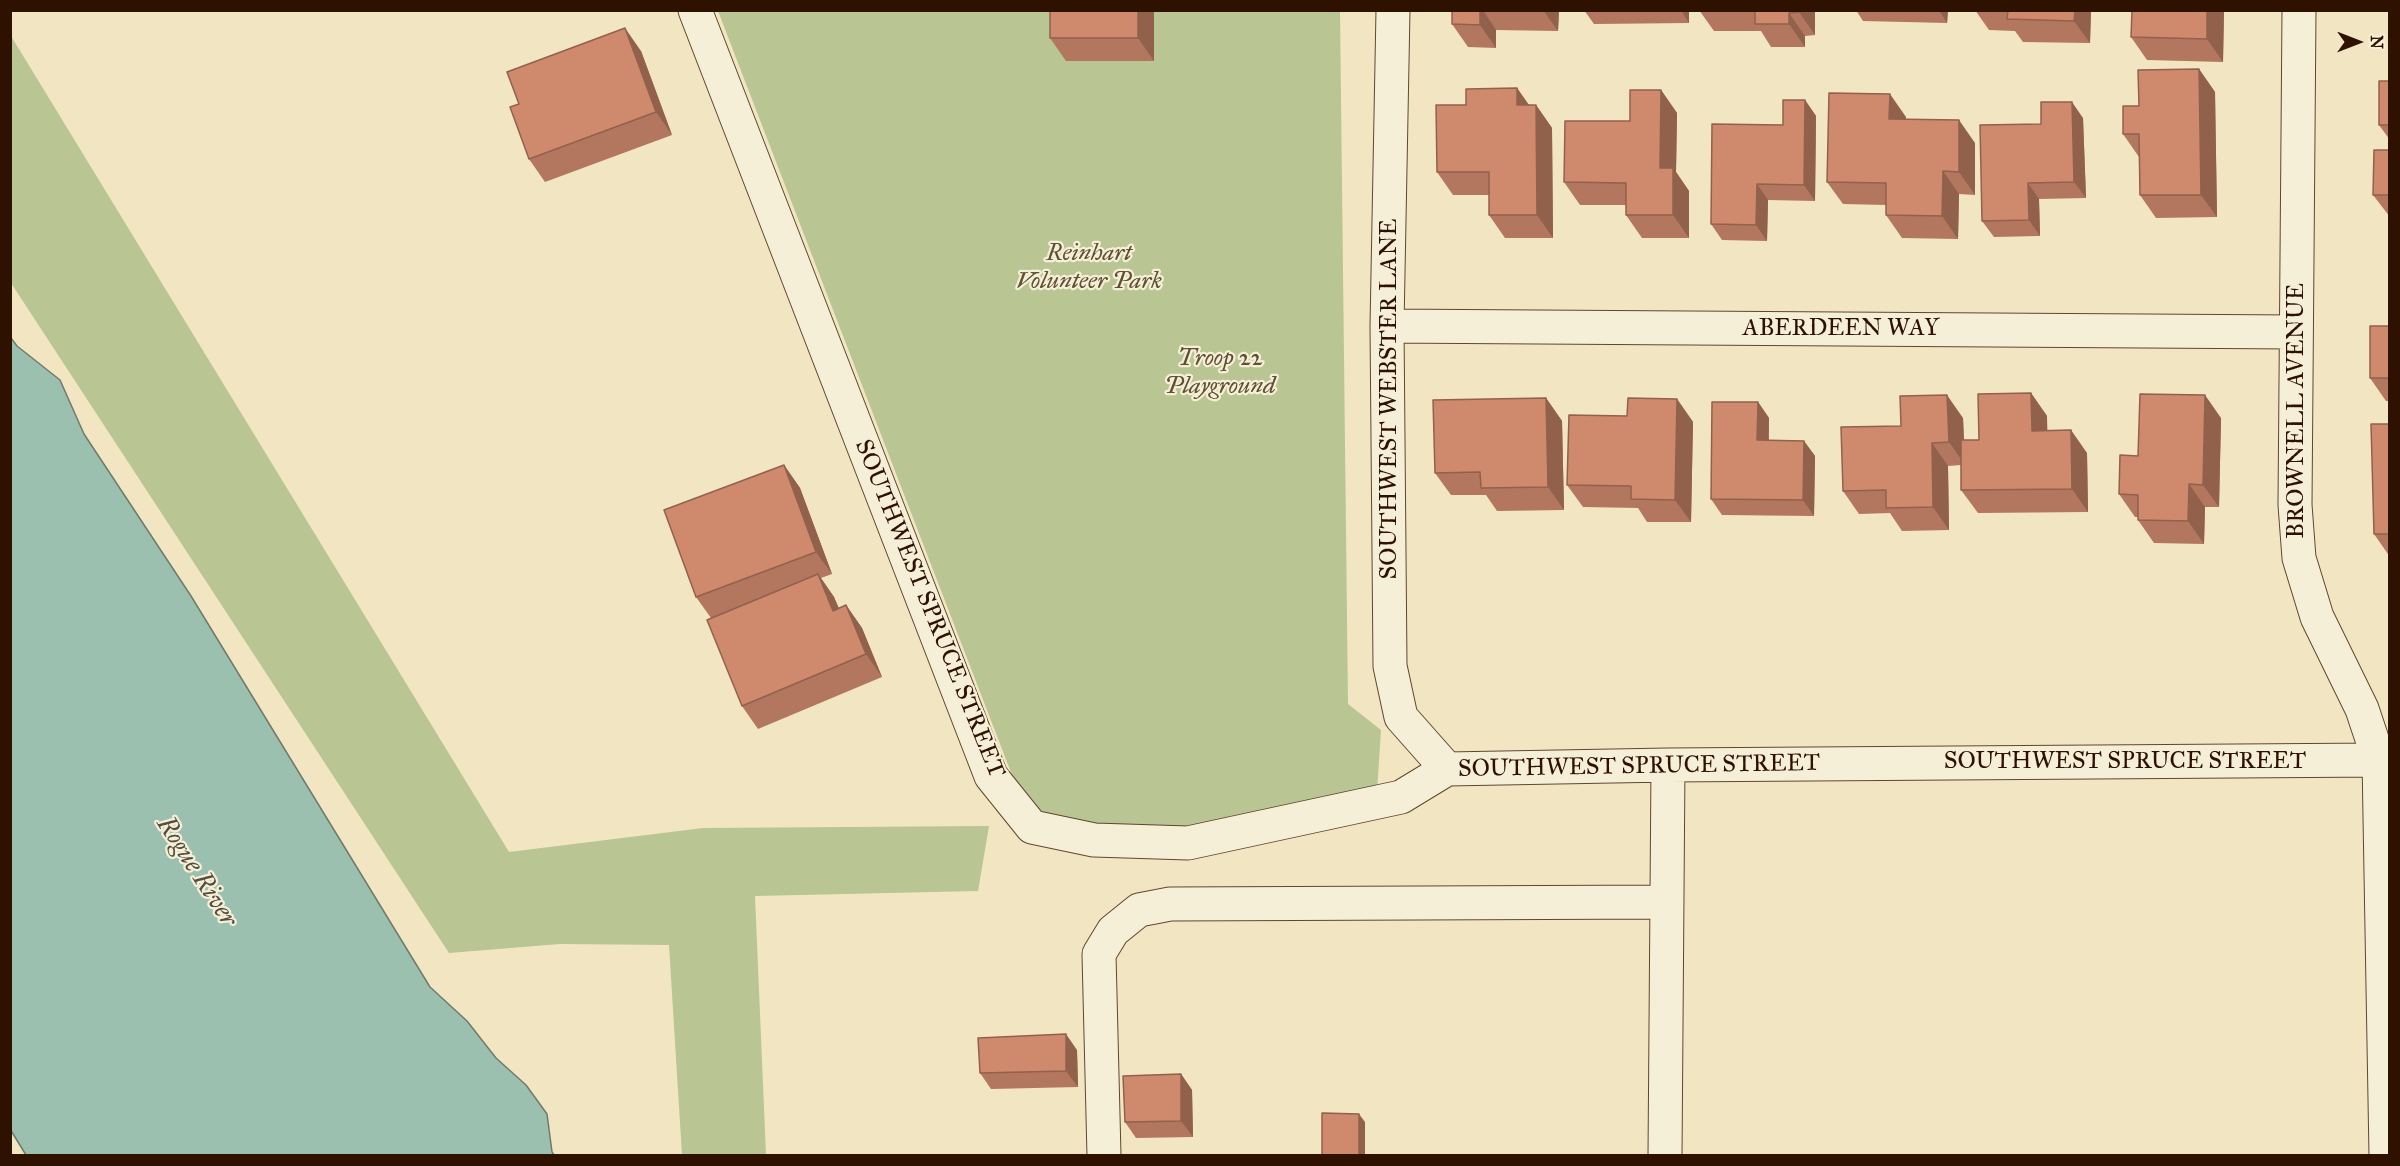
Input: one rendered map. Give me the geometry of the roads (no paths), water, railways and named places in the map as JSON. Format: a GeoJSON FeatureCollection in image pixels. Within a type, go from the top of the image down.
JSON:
{"type":"FeatureCollection","features":[{"type":"Feature","properties":{"kind":"street","name":"SOUTHWEST SPRUCE STREET"},"geometry":{"type":"LineString","coordinates":[[695,10],[991,776],[1032,827],[1094,840],[1188,843],[1401,797],[1447,769],[2384,759]]}},
{"type":"Feature","properties":{"kind":"street","name":"SOUTHWEST WEBSTER LANE"},"geometry":{"type":"LineString","coordinates":[[1393,10],[1387,326],[1390,666],[1401,717],[1447,769]]}},
{"type":"Feature","properties":{"kind":"street","name":"BROWNELL AVENUE"},"geometry":{"type":"LineString","coordinates":[[2299,10],[2295,505],[2299,558],[2317,617],[2384,759],[2385,1155]]}},
{"type":"Feature","properties":{"kind":"street","name":"ABERDEEN WAY"},"geometry":{"type":"LineString","coordinates":[[1387,326],[2295,332]]}},
{"type":"Feature","properties":{"kind":"street"},"geometry":{"type":"LineString","coordinates":[[1665,1155],[1668,765]]}},
{"type":"Feature","properties":{"kind":"street"},"geometry":{"type":"LineString","coordinates":[[1104,1155],[1099,954],[1113,931],[1139,910],[1170,904],[1667,902]]}},
{"type":"Feature","properties":{"kind":"water","name":"Rogue River"},"geometry":{"type":"Polygon","coordinates":[[[11,338],[17,346],[60,380],[84,434],[191,596],[430,987],[467,1021],[496,1058],[526,1085],[547,1114],[554,1155],[26,1155],[10,1129],[11,338]]]}},
{"type":"Feature","properties":{"kind":"park label","name":"Reinhart Volunteer Park"},"geometry":{"type":"Point","coordinates":[1089,268]}},
{"type":"Feature","properties":{"kind":"park label","name":"Troop 22 Playground"},"geometry":{"type":"Point","coordinates":[1220,373]}}]}
